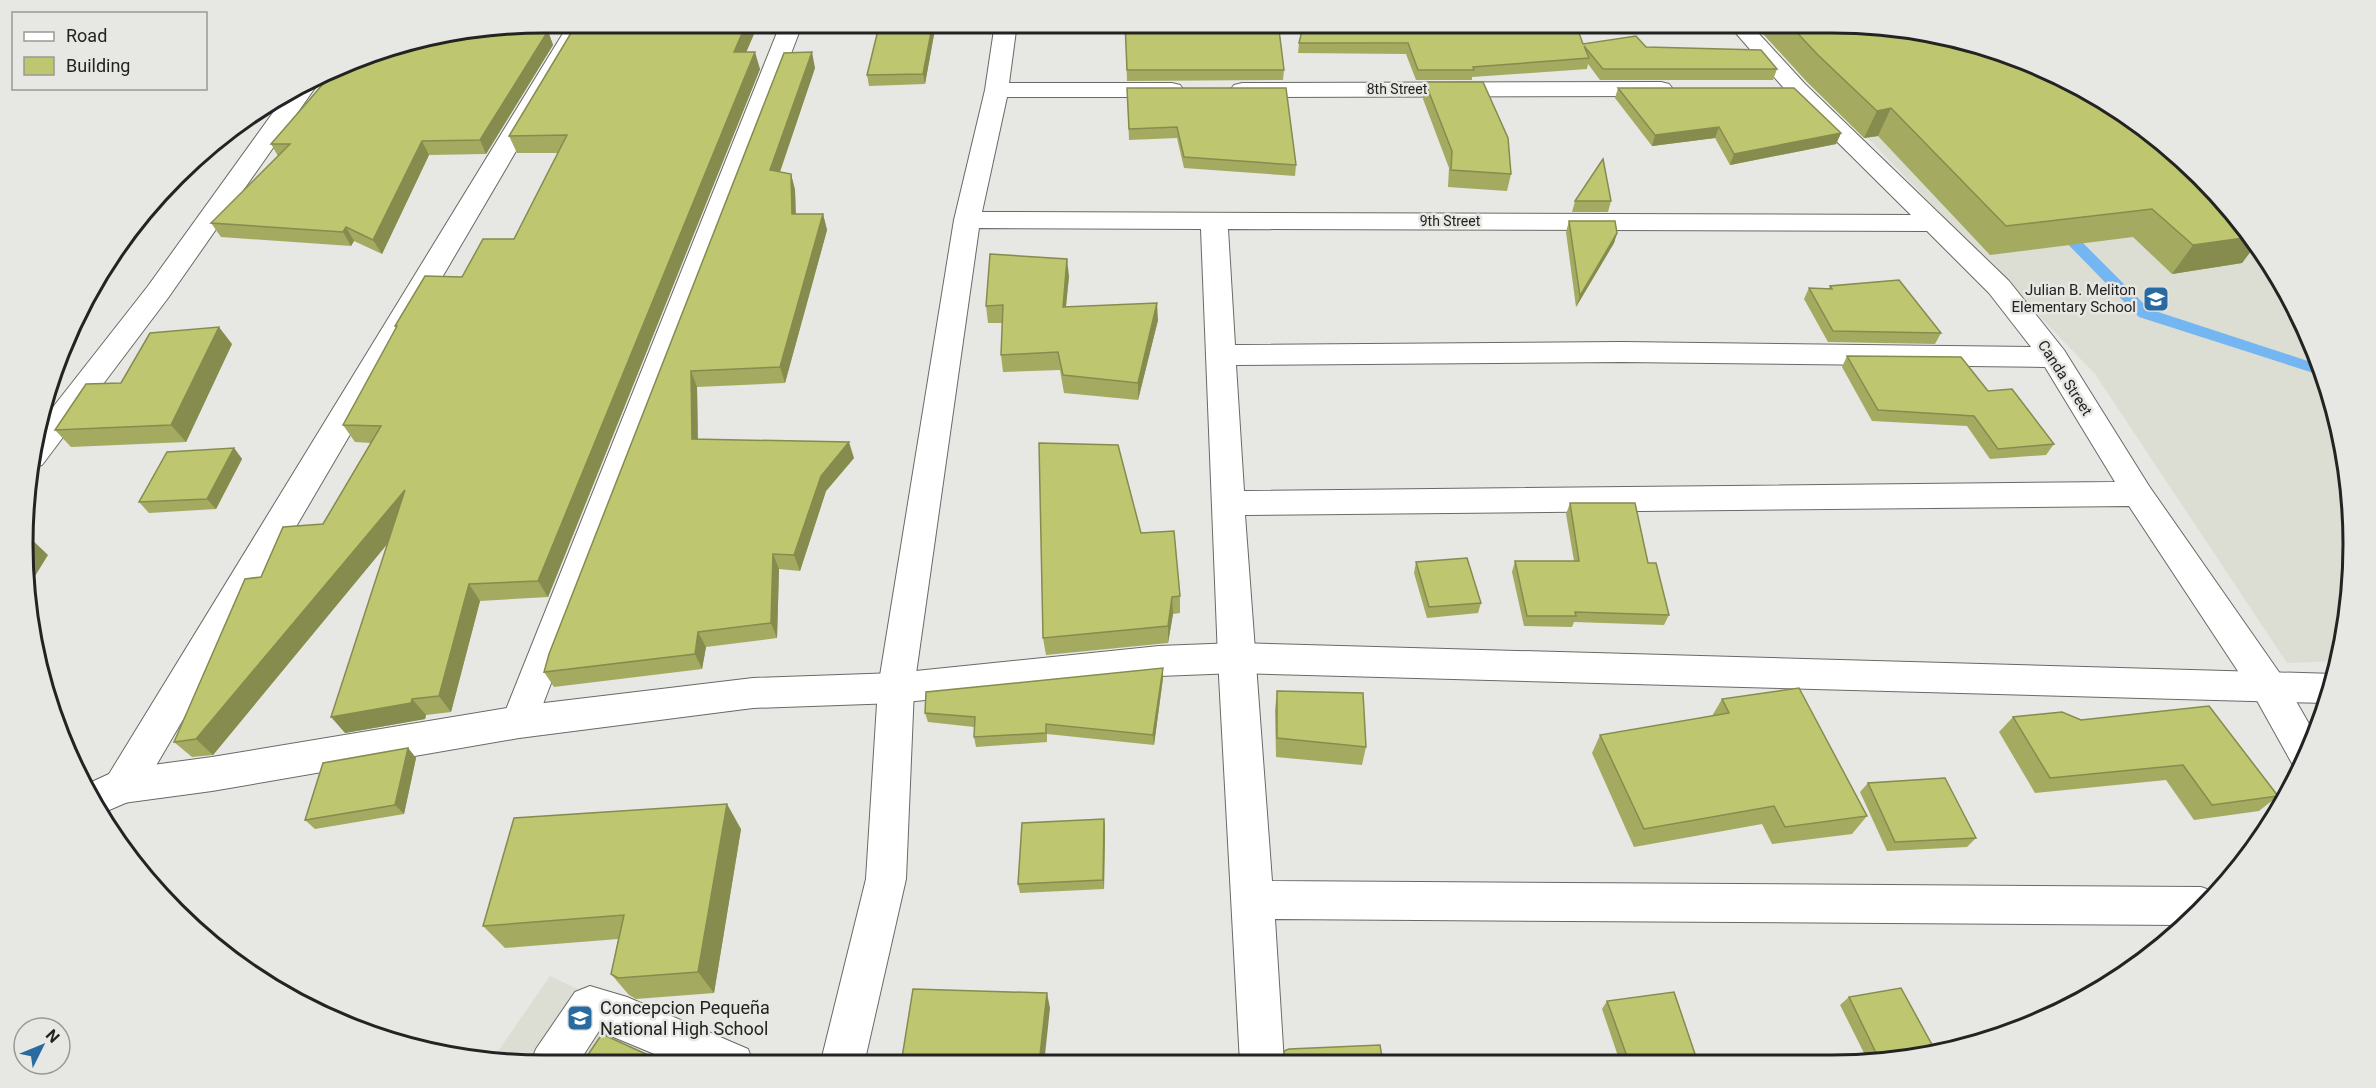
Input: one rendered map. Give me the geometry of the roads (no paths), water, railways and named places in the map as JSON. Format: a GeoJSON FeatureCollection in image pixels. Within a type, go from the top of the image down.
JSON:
{"type":"FeatureCollection","features":[{"type":"Feature","properties":{"kind":"street"},"geometry":{"type":"LineString","coordinates":[[107,793],[573,33]]}},
{"type":"Feature","properties":{"kind":"street"},"geometry":{"type":"LineString","coordinates":[[519,722],[788,33]]}},
{"type":"Feature","properties":{"kind":"street"},"geometry":{"type":"LineString","coordinates":[[844,1055],[886,879],[896,688],[967,220],[997,90],[1005,33]]}},
{"type":"Feature","properties":{"kind":"street","name":"Canda Street"},"geometry":{"type":"LineString","coordinates":[[1745,33],[1785,89],[1934,224],[1999,287],[2055,357],[2138,494],[2268,686],[2302,745]]}},
{"type":"Feature","properties":{"kind":"street","name":"8th Street"},"geometry":{"type":"LineString","coordinates":[[1224,90],[1677,89]]}},
{"type":"Feature","properties":{"kind":"street"},"geometry":{"type":"LineString","coordinates":[[997,90],[1200,90]]}},
{"type":"Feature","properties":{"kind":"street"},"geometry":{"type":"LineString","coordinates":[[44,440],[158,292],[297,97]]}},
{"type":"Feature","properties":{"kind":"street","name":"9th Street"},"geometry":{"type":"LineString","coordinates":[[967,220],[1934,224]]}},
{"type":"Feature","properties":{"kind":"street"},"geometry":{"type":"LineString","coordinates":[[1214,220],[1236,658],[1254,900],[1262,1055]]}},
{"type":"Feature","properties":{"kind":"street"},"geometry":{"type":"LineString","coordinates":[[1220,355],[1622,352],[2055,357]]}},
{"type":"Feature","properties":{"kind":"street"},"geometry":{"type":"LineString","coordinates":[[1229,503],[2138,494]]}},
{"type":"Feature","properties":{"kind":"street"},"geometry":{"type":"LineString","coordinates":[[107,793],[519,722],[753,693],[896,688],[1159,661],[1236,658],[2322,688]]}},
{"type":"Feature","properties":{"kind":"street"},"geometry":{"type":"LineString","coordinates":[[1254,900],[2192,906]]}},
{"type":"Feature","properties":{"kind":"street"},"geometry":{"type":"LineString","coordinates":[[559,1055],[590,1007],[627,1019],[709,1055]]}},
{"type":"Feature","properties":{"kind":"waterway"},"geometry":{"type":"LineString","coordinates":[[2059,227],[2144,313],[2311,368]]}},
{"type":"Feature","properties":{"kind":"place","name":"Julian B. Meliton Elementary School"},"geometry":{"type":"Point","coordinates":[2156,299]}},
{"type":"Feature","properties":{"kind":"place","name":"Concepcion Pequeña National High School"},"geometry":{"type":"Point","coordinates":[580,1018]}}]}
